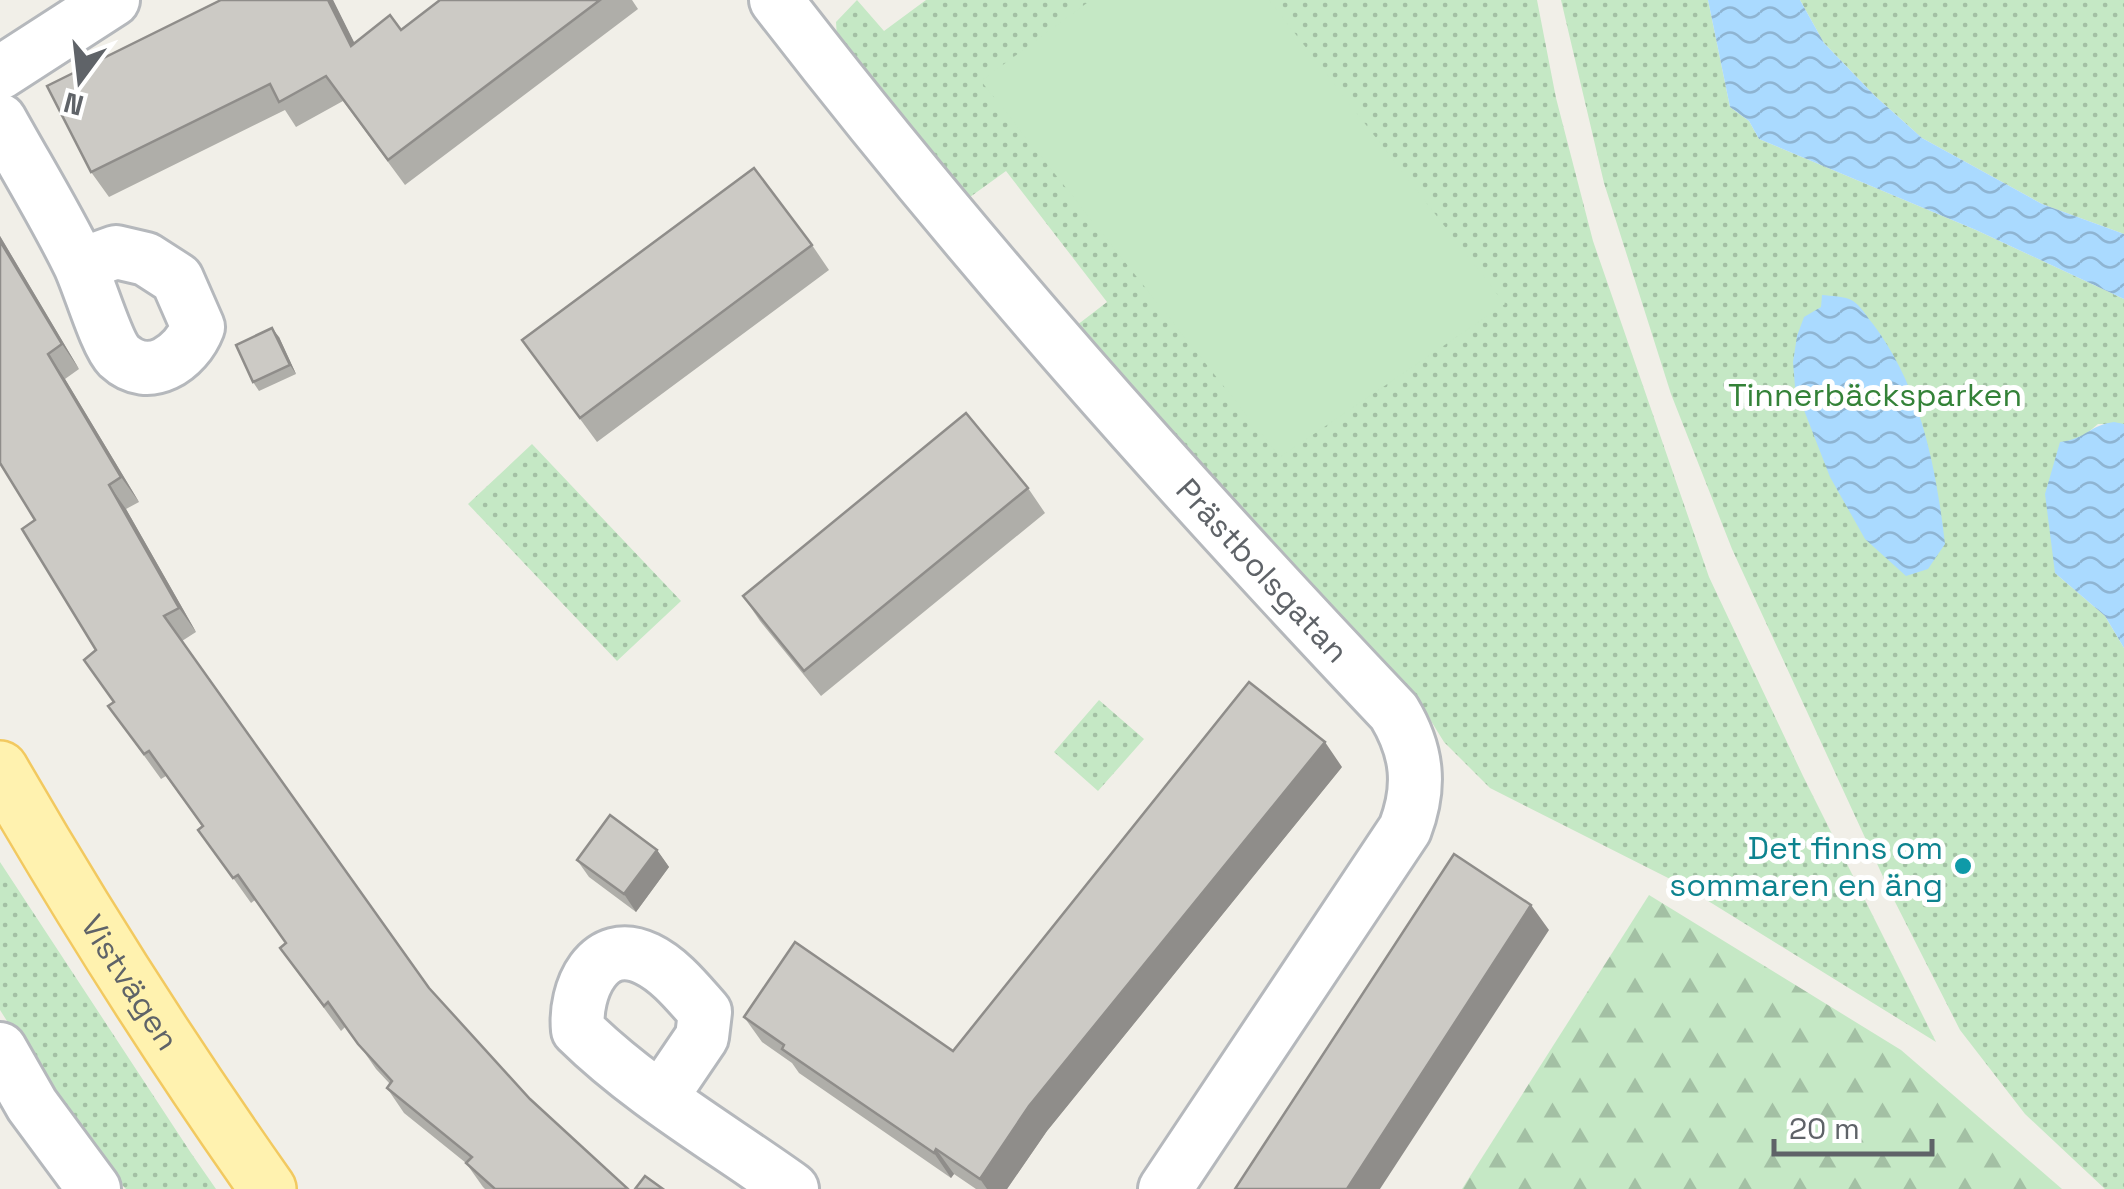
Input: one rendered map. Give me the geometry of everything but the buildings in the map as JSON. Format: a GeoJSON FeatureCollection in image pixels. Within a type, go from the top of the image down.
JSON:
{"type":"FeatureCollection","features":[{"type":"Feature","properties":{"kind":"main road","name":"Vistvägen"},"geometry":{"type":"LineString","coordinates":[[0,768],[180,1064],[268,1189]]}},
{"type":"Feature","properties":{"kind":"street"},"geometry":{"type":"LineString","coordinates":[[0,73],[114,0]]}},
{"type":"Feature","properties":{"kind":"street","name":"Prästbolsgatan"},"geometry":{"type":"LineString","coordinates":[[776,0],[1072,360],[1394,712],[1414,754],[1414,805],[1405,830],[1165,1189]]}},
{"type":"Feature","properties":{"kind":"street"},"geometry":{"type":"LineString","coordinates":[[0,120],[80,265]]}},
{"type":"Feature","properties":{"kind":"street"},"geometry":{"type":"LineString","coordinates":[[0,1050],[16,1113],[94,1189]]}},
{"type":"Feature","properties":{"kind":"street"},"geometry":{"type":"LineString","coordinates":[[662,1096],[792,1189]]}},
{"type":"Feature","properties":{"kind":"green space"},"geometry":{"type":"Polygon","coordinates":[[[857,0],[884,31],[926,0],[1537,0],[1556,98],[1593,241],[1709,577],[1936,1042],[1684,886],[1490,788],[1444,742],[1418,700],[1072,329],[1107,302],[1006,171],[970,197],[837,38],[836,22],[857,0]]]}},
{"type":"Feature","properties":{"kind":"green space"},"geometry":{"type":"Polygon","coordinates":[[[1091,0],[1269,0],[1505,304],[1280,457],[981,81],[1091,0]]]}},
{"type":"Feature","properties":{"kind":"green space","name":"Tinnerbäcksparken"},"geometry":{"type":"Polygon","coordinates":[[[1561,0],[1708,0],[1730,107],[1749,121],[1759,139],[1976,230],[2124,299],[2124,424],[2098,424],[2079,440],[2055,573],[2105,616],[2124,648],[2124,1189],[2105,1189],[2025,1114],[1960,1030],[1891,894],[1732,549],[1671,394],[1604,183],[1561,0]]]}},
{"type":"Feature","properties":{"kind":"green space"},"geometry":{"type":"Polygon","coordinates":[[[1800,0],[2124,0],[2124,234],[2042,204],[1922,138],[1824,43],[1800,0]]]}},
{"type":"Feature","properties":{"kind":"green space"},"geometry":{"type":"Polygon","coordinates":[[[532,444],[681,601],[617,661],[468,504],[532,444]]]}},
{"type":"Feature","properties":{"kind":"green space"},"geometry":{"type":"Polygon","coordinates":[[[1099,700],[1144,739],[1098,791],[1054,752],[1099,700]]]}},
{"type":"Feature","properties":{"kind":"green space"},"geometry":{"type":"Polygon","coordinates":[[[0,862],[216,1189],[126,1189],[92,1155],[0,1010],[0,862]]]}},
{"type":"Feature","properties":{"kind":"green space"},"geometry":{"type":"Polygon","coordinates":[[[1649,895],[1901,1050],[2062,1189],[1462,1189],[1649,895]]]}},
{"type":"Feature","properties":{"kind":"water"},"geometry":{"type":"Polygon","coordinates":[[[1708,0],[1800,0],[1824,43],[1922,138],[2042,204],[2124,234],[2124,299],[1976,230],[1759,139],[1749,121],[1730,107],[1708,0]]]}},
{"type":"Feature","properties":{"kind":"water"},"geometry":{"type":"Polygon","coordinates":[[[1822,295],[1856,303],[1890,349],[1915,401],[1931,457],[1945,544],[1928,569],[1906,576],[1865,539],[1830,477],[1795,387],[1797,336],[1804,317],[1821,307],[1822,295]]]}},
{"type":"Feature","properties":{"kind":"water"},"geometry":{"type":"Polygon","coordinates":[[[2114,422],[2124,424],[2124,648],[2105,616],[2055,573],[2045,494],[2060,442],[2114,422]]]}},
{"type":"Feature","properties":{"kind":"place","name":"Det finns om sommaren en äng"},"geometry":{"type":"Point","coordinates":[1963,866]}}]}
